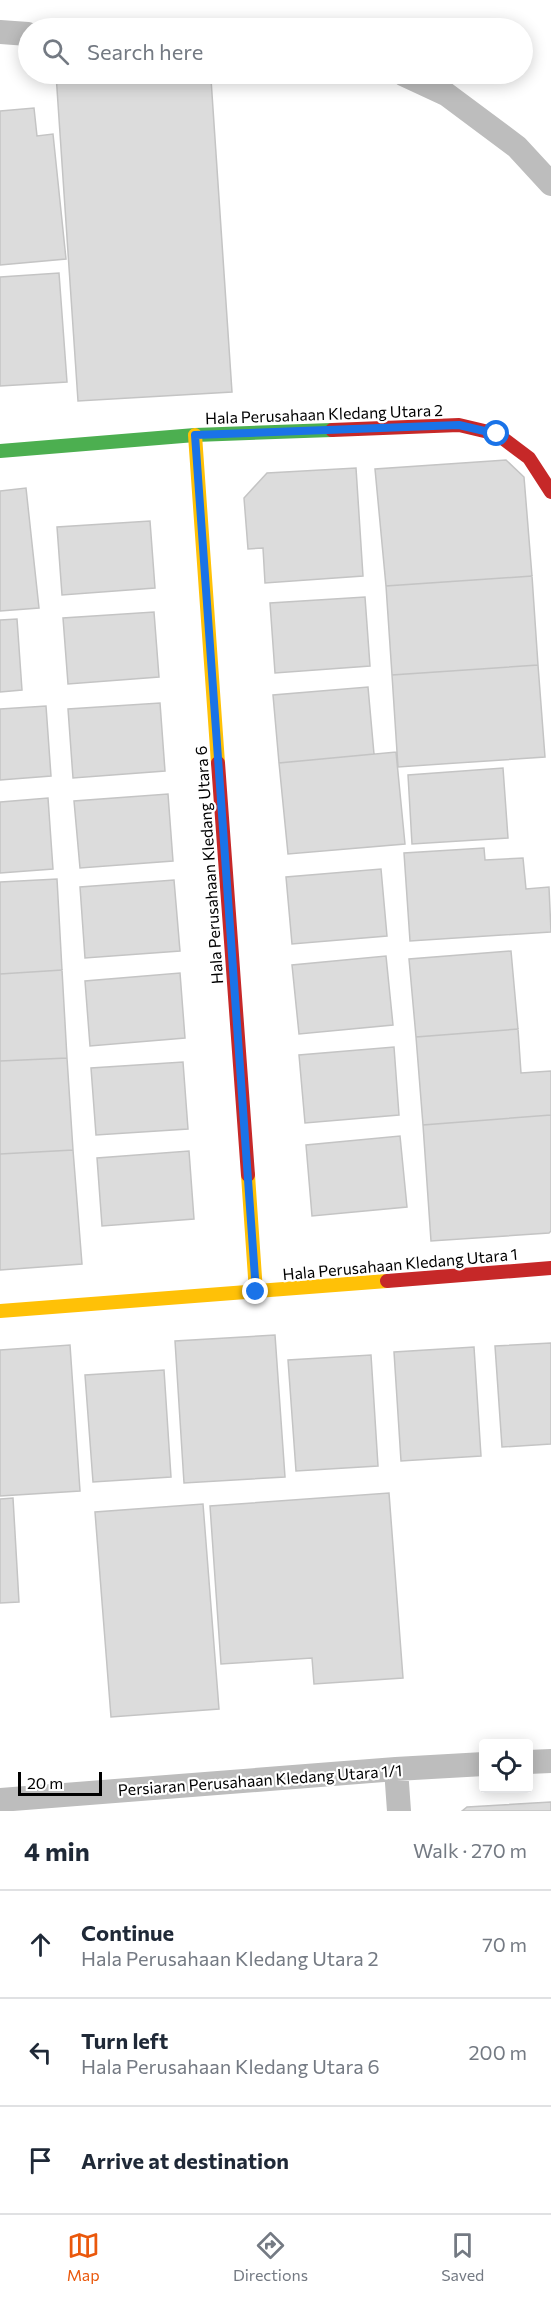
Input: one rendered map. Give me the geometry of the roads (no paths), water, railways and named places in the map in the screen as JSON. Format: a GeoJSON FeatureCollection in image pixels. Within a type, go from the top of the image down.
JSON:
{"type":"FeatureCollection","features":[{"type":"Feature","properties":{"kind":"street"},"geometry":{"type":"LineString","coordinates":[[0,32],[18,33]]}},
{"type":"Feature","properties":{"kind":"street"},"geometry":{"type":"LineString","coordinates":[[424,84],[446,94],[517,147],[551,184]]}},
{"type":"Feature","properties":{"kind":"street","name":"Hala Perusahaan Kledang Utara 2"},"geometry":{"type":"LineString","coordinates":[[0,451],[195,435],[459,425],[497,434],[529,458],[551,492]]}},
{"type":"Feature","properties":{"kind":"street","name":"Hala Perusahaan Kledang Utara 6"},"geometry":{"type":"LineString","coordinates":[[195,435],[256,1292]]}},
{"type":"Feature","properties":{"kind":"street","name":"Hala Perusahaan Kledang Utara 1"},"geometry":{"type":"LineString","coordinates":[[0,1311],[551,1268]]}},
{"type":"Feature","properties":{"kind":"street"},"geometry":{"type":"LineString","coordinates":[[533,1762],[551,1761]]}},
{"type":"Feature","properties":{"kind":"street","name":"Persiaran Perusahaan Kledang Utara 1/1"},"geometry":{"type":"LineString","coordinates":[[0,1800],[479,1764]]}},
{"type":"Feature","properties":{"kind":"street"},"geometry":{"type":"LineString","coordinates":[[396,1769],[399,1811]]}}]}
